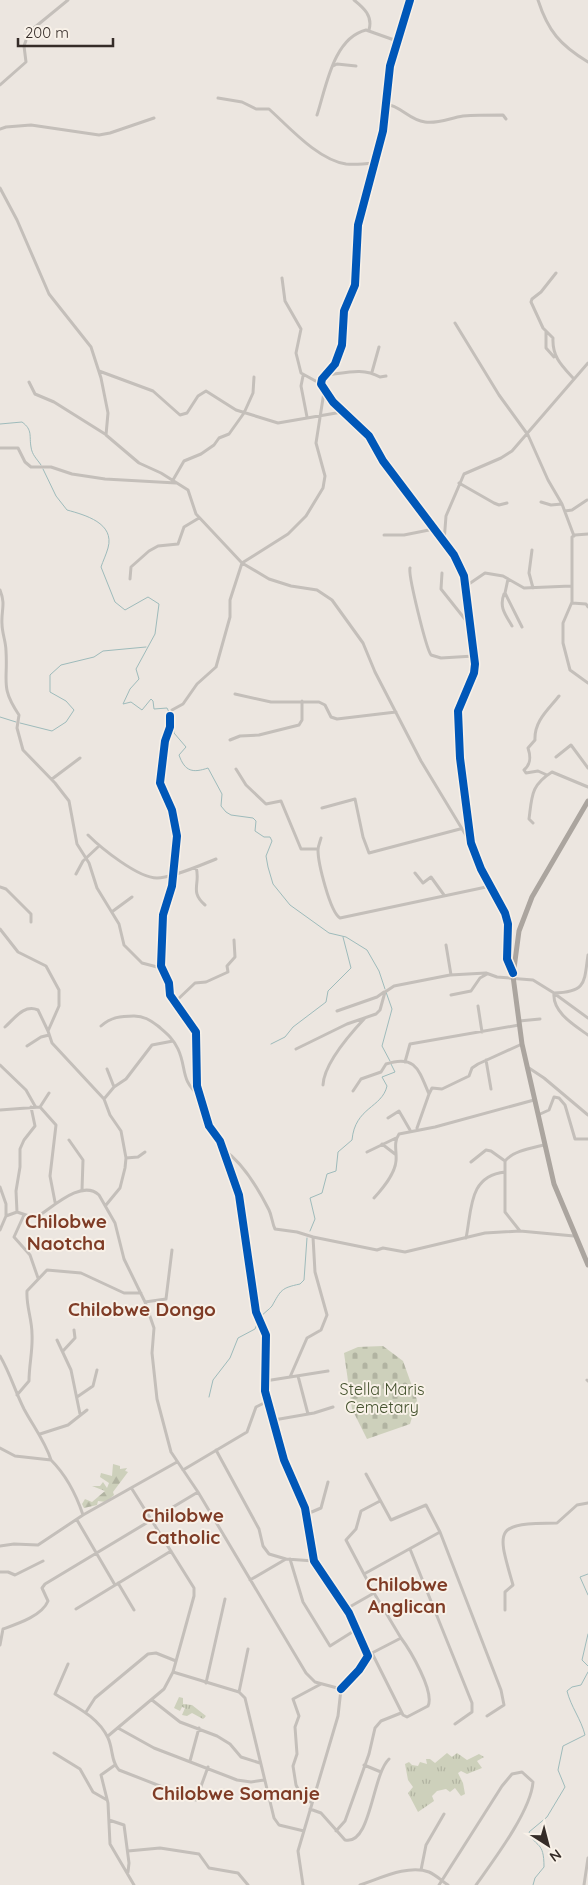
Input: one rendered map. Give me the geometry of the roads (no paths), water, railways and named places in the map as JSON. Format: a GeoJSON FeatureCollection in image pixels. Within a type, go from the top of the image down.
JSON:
{"type":"FeatureCollection","features":[{"type":"Feature","properties":{"kind":"highway"},"geometry":{"type":"LineString","coordinates":[[588,801],[532,897],[519,931],[513,975],[518,1023],[544,1146],[557,1194],[588,1265]]}},
{"type":"Feature","properties":{"kind":"street"},"geometry":{"type":"LineString","coordinates":[[354,0],[368,12],[369,30]]}},
{"type":"Feature","properties":{"kind":"street"},"geometry":{"type":"LineString","coordinates":[[538,0],[544,18],[557,39],[588,62]]}},
{"type":"Feature","properties":{"kind":"street"},"geometry":{"type":"LineString","coordinates":[[0,85],[26,62],[24,46],[29,32],[66,1]]}},
{"type":"Feature","properties":{"kind":"street"},"geometry":{"type":"LineString","coordinates":[[321,384],[336,364],[342,345],[344,311],[355,286],[358,225],[383,131],[390,66],[409,1]]}},
{"type":"Feature","properties":{"kind":"street"},"geometry":{"type":"LineString","coordinates":[[317,115],[323,99],[327,77],[337,53],[353,37],[362,31],[369,30],[397,41]]}},
{"type":"Feature","properties":{"kind":"street"},"geometry":{"type":"LineString","coordinates":[[333,66],[341,64],[356,66]]}},
{"type":"Feature","properties":{"kind":"street"},"geometry":{"type":"LineString","coordinates":[[218,98],[242,102],[254,108],[269,109],[301,140],[344,164],[374,163]]}},
{"type":"Feature","properties":{"kind":"street"},"geometry":{"type":"LineString","coordinates":[[386,104],[393,105],[411,118],[424,122],[447,121],[467,116],[503,116],[506,119]]}},
{"type":"Feature","properties":{"kind":"street"},"geometry":{"type":"LineString","coordinates":[[0,130],[31,124],[66,131],[83,130],[99,135],[154,118]]}},
{"type":"Feature","properties":{"kind":"street"},"geometry":{"type":"LineString","coordinates":[[0,188],[18,220],[49,294],[91,347],[99,371],[109,417],[106,435]]}},
{"type":"Feature","properties":{"kind":"street"},"geometry":{"type":"LineString","coordinates":[[556,273],[541,292],[532,298],[531,302],[546,331],[553,338],[552,350],[556,358]]}},
{"type":"Feature","properties":{"kind":"street"},"geometry":{"type":"LineString","coordinates":[[282,278],[285,301],[301,329],[296,353],[303,376],[301,386],[307,417]]}},
{"type":"Feature","properties":{"kind":"street"},"geometry":{"type":"LineString","coordinates":[[455,323],[499,395],[528,435],[548,480],[565,511],[574,536],[571,586],[572,603],[562,627],[564,650],[570,670],[588,683]]}},
{"type":"Feature","properties":{"kind":"street"},"geometry":{"type":"LineString","coordinates":[[546,331],[546,348],[574,379]]}},
{"type":"Feature","properties":{"kind":"street"},"geometry":{"type":"LineString","coordinates":[[372,372],[379,347]]}},
{"type":"Feature","properties":{"kind":"street"},"geometry":{"type":"LineString","coordinates":[[444,542],[446,516],[459,483],[466,472],[507,455],[528,435],[588,363]]}},
{"type":"Feature","properties":{"kind":"street"},"geometry":{"type":"LineString","coordinates":[[326,375],[360,370],[372,372],[380,377],[386,376]]}},
{"type":"Feature","properties":{"kind":"street"},"geometry":{"type":"LineString","coordinates":[[99,371],[152,391],[180,415],[187,413],[198,396],[206,391],[244,414],[282,423],[343,412]]}},
{"type":"Feature","properties":{"kind":"street"},"geometry":{"type":"LineString","coordinates":[[303,376],[321,384],[324,391],[343,412],[357,422],[369,436],[383,461],[461,566],[466,586],[474,656],[474,673],[458,711],[460,758],[471,843],[480,870],[505,913],[507,959],[513,975]]}},
{"type":"Feature","properties":{"kind":"street"},"geometry":{"type":"LineString","coordinates":[[175,482],[180,465],[204,452],[219,438],[228,435],[244,414],[253,393],[254,377]]}},
{"type":"Feature","properties":{"kind":"street"},"geometry":{"type":"LineString","coordinates":[[29,382],[35,394],[54,402],[106,435],[139,463],[190,492],[192,506],[199,518],[242,564],[269,579],[291,586],[317,590],[332,600],[363,643],[375,672],[396,712],[460,829],[471,843]]}},
{"type":"Feature","properties":{"kind":"street"},"geometry":{"type":"LineString","coordinates":[[172,710],[183,704],[197,684],[216,667],[230,617],[230,600],[242,564],[288,534],[306,516],[322,488],[325,476],[316,443],[324,391]]}},
{"type":"Feature","properties":{"kind":"street"},"geometry":{"type":"LineString","coordinates":[[0,448],[18,448],[28,466],[36,468],[46,466],[88,478],[175,482]]}},
{"type":"Feature","properties":{"kind":"street"},"geometry":{"type":"LineString","coordinates":[[459,483],[494,503],[499,505],[507,503]]}},
{"type":"Feature","properties":{"kind":"street"},"geometry":{"type":"LineString","coordinates":[[565,511],[572,510],[587,500]]}},
{"type":"Feature","properties":{"kind":"street"},"geometry":{"type":"LineString","coordinates":[[541,502],[551,505],[562,504]]}},
{"type":"Feature","properties":{"kind":"street"},"geometry":{"type":"LineString","coordinates":[[130,579],[132,565],[155,547],[178,544],[184,527],[199,518]]}},
{"type":"Feature","properties":{"kind":"street"},"geometry":{"type":"LineString","coordinates":[[384,535],[404,535],[434,530]]}},
{"type":"Feature","properties":{"kind":"street"},"geometry":{"type":"LineString","coordinates":[[574,536],[588,534]]}},
{"type":"Feature","properties":{"kind":"street"},"geometry":{"type":"LineString","coordinates":[[532,550],[529,573],[533,588]]}},
{"type":"Feature","properties":{"kind":"street"},"geometry":{"type":"LineString","coordinates":[[410,568],[409,576],[431,655],[441,658],[474,656]]}},
{"type":"Feature","properties":{"kind":"street"},"geometry":{"type":"LineString","coordinates":[[442,573],[442,589],[469,623]]}},
{"type":"Feature","properties":{"kind":"street"},"geometry":{"type":"LineString","coordinates":[[466,586],[485,573],[500,575],[521,588],[571,586]]}},
{"type":"Feature","properties":{"kind":"street"},"geometry":{"type":"LineString","coordinates":[[508,579],[501,603],[502,610],[512,626]]}},
{"type":"Feature","properties":{"kind":"street"},"geometry":{"type":"LineString","coordinates":[[0,590],[4,601],[2,622],[6,650],[4,689],[19,717],[18,722],[23,750],[52,779],[71,804],[75,838],[86,858],[98,888],[120,926],[123,943],[142,963],[162,968]]}},
{"type":"Feature","properties":{"kind":"street"},"geometry":{"type":"LineString","coordinates":[[504,593],[522,627]]}},
{"type":"Feature","properties":{"kind":"street"},"geometry":{"type":"LineString","coordinates":[[572,603],[586,604],[588,607]]}},
{"type":"Feature","properties":{"kind":"street"},"geometry":{"type":"LineString","coordinates":[[235,694],[271,702],[302,701],[322,703],[334,719],[396,712]]}},
{"type":"Feature","properties":{"kind":"street"},"geometry":{"type":"LineString","coordinates":[[546,776],[538,771],[526,773],[524,770],[529,765],[530,754],[528,748],[535,740],[534,732],[540,718],[559,696]]}},
{"type":"Feature","properties":{"kind":"street"},"geometry":{"type":"LineString","coordinates":[[230,740],[240,736],[259,735],[300,725],[302,720],[302,701]]}},
{"type":"Feature","properties":{"kind":"street"},"geometry":{"type":"LineString","coordinates":[[170,716],[170,728],[165,741],[160,783],[172,810],[177,831],[171,892],[163,915],[161,931],[160,952],[162,968],[169,983],[170,995],[197,1036],[196,1078],[209,1126],[223,1149],[242,1208],[251,1288],[266,1337],[265,1380],[268,1401],[284,1460],[307,1514],[309,1539],[314,1561],[346,1609],[368,1656]]}},
{"type":"Feature","properties":{"kind":"street"},"geometry":{"type":"LineString","coordinates":[[556,757],[571,745],[588,768]]}},
{"type":"Feature","properties":{"kind":"street"},"geometry":{"type":"LineString","coordinates":[[52,779],[80,758]]}},
{"type":"Feature","properties":{"kind":"street"},"geometry":{"type":"LineString","coordinates":[[236,769],[244,782],[266,804],[281,802],[301,849],[318,849]]}},
{"type":"Feature","properties":{"kind":"street"},"geometry":{"type":"LineString","coordinates":[[532,822],[529,819],[533,789],[540,780],[552,772],[588,787]]}},
{"type":"Feature","properties":{"kind":"street"},"geometry":{"type":"LineString","coordinates":[[322,808],[355,800],[363,837],[369,853],[460,829]]}},
{"type":"Feature","properties":{"kind":"street"},"geometry":{"type":"LineString","coordinates":[[88,835],[99,846],[126,865],[152,877],[184,872],[216,859]]}},
{"type":"Feature","properties":{"kind":"street"},"geometry":{"type":"LineString","coordinates":[[321,838],[318,849],[333,912],[340,918],[490,886]]}},
{"type":"Feature","properties":{"kind":"street"},"geometry":{"type":"LineString","coordinates":[[76,874],[86,858],[99,846]]}},
{"type":"Feature","properties":{"kind":"street"},"geometry":{"type":"LineString","coordinates":[[196,867],[199,875],[195,890],[198,898],[205,905]]}},
{"type":"Feature","properties":{"kind":"street"},"geometry":{"type":"LineString","coordinates":[[416,873],[423,883],[431,877],[444,895]]}},
{"type":"Feature","properties":{"kind":"street"},"geometry":{"type":"LineString","coordinates":[[0,887],[6,889],[31,914],[32,922]]}},
{"type":"Feature","properties":{"kind":"street"},"geometry":{"type":"LineString","coordinates":[[113,912],[132,897]]}},
{"type":"Feature","properties":{"kind":"street"},"geometry":{"type":"LineString","coordinates":[[0,928],[18,952],[46,966],[59,990],[59,1006],[48,1033],[27,1046]]}},
{"type":"Feature","properties":{"kind":"street"},"geometry":{"type":"LineString","coordinates":[[175,1002],[194,984],[206,982],[228,972],[227,966],[234,960],[236,955],[234,940]]}},
{"type":"Feature","properties":{"kind":"street"},"geometry":{"type":"LineString","coordinates":[[446,945],[451,975]]}},
{"type":"Feature","properties":{"kind":"street"},"geometry":{"type":"LineString","coordinates":[[554,993],[572,991],[582,986],[586,976],[588,954]]}},
{"type":"Feature","properties":{"kind":"street"},"geometry":{"type":"LineString","coordinates":[[337,1011],[377,997],[394,986],[470,972],[497,977],[513,975],[533,980],[588,1018]]}},
{"type":"Feature","properties":{"kind":"street"},"geometry":{"type":"LineString","coordinates":[[451,995],[471,991],[480,978],[488,974]]}},
{"type":"Feature","properties":{"kind":"street"},"geometry":{"type":"LineString","coordinates":[[296,1049],[380,1010],[385,992]]}},
{"type":"Feature","properties":{"kind":"street"},"geometry":{"type":"LineString","coordinates":[[554,993],[557,1009],[588,1035]]}},
{"type":"Feature","properties":{"kind":"street"},"geometry":{"type":"LineString","coordinates":[[478,1006],[482,1032]]}},
{"type":"Feature","properties":{"kind":"street"},"geometry":{"type":"LineString","coordinates":[[5,1027],[25,1010],[32,1008],[39,1012],[59,1053],[104,1099],[110,1115],[121,1131],[126,1158],[120,1188],[106,1205]]}},
{"type":"Feature","properties":{"kind":"street"},"geometry":{"type":"LineString","coordinates":[[323,1085],[326,1070],[341,1044],[367,1016]]}},
{"type":"Feature","properties":{"kind":"street"},"geometry":{"type":"LineString","coordinates":[[101,1026],[116,1017],[144,1017],[166,1032],[179,1051],[186,1081],[201,1097]]}},
{"type":"Feature","properties":{"kind":"street"},"geometry":{"type":"LineString","coordinates":[[405,1062],[410,1044],[482,1032],[540,1019]]}},
{"type":"Feature","properties":{"kind":"street"},"geometry":{"type":"LineString","coordinates":[[104,1099],[114,1087],[126,1079],[152,1045],[173,1041]]}},
{"type":"Feature","properties":{"kind":"street"},"geometry":{"type":"LineString","coordinates":[[425,1084],[432,1088],[442,1089],[469,1076],[472,1068],[486,1060],[522,1044]]}},
{"type":"Feature","properties":{"kind":"street"},"geometry":{"type":"LineString","coordinates":[[353,1091],[360,1079],[381,1072],[386,1064],[396,1060],[414,1064],[420,1072],[429,1094]]}},
{"type":"Feature","properties":{"kind":"street"},"geometry":{"type":"LineString","coordinates":[[486,1060],[492,1089]]}},
{"type":"Feature","properties":{"kind":"street"},"geometry":{"type":"LineString","coordinates":[[0,1065],[26,1090],[33,1106],[35,1126],[24,1140],[20,1149],[20,1168],[16,1191],[17,1212]]}},
{"type":"Feature","properties":{"kind":"street"},"geometry":{"type":"LineString","coordinates":[[528,1068],[544,1078],[588,1115]]}},
{"type":"Feature","properties":{"kind":"street"},"geometry":{"type":"LineString","coordinates":[[107,1069],[114,1087]]}},
{"type":"Feature","properties":{"kind":"street"},"geometry":{"type":"LineString","coordinates":[[417,1129],[432,1088]]}},
{"type":"Feature","properties":{"kind":"street"},"geometry":{"type":"LineString","coordinates":[[40,1106],[49,1094]]}},
{"type":"Feature","properties":{"kind":"street"},"geometry":{"type":"LineString","coordinates":[[538,1115],[549,1110],[554,1098],[559,1098],[565,1105],[574,1139],[588,1139]]}},
{"type":"Feature","properties":{"kind":"street"},"geometry":{"type":"LineString","coordinates":[[368,1152],[397,1138],[399,1134],[411,1130],[435,1127],[534,1100]]}},
{"type":"Feature","properties":{"kind":"street"},"geometry":{"type":"LineString","coordinates":[[0,1110],[40,1106]]}},
{"type":"Feature","properties":{"kind":"street"},"geometry":{"type":"LineString","coordinates":[[40,1106],[56,1126],[50,1176],[55,1202]]}},
{"type":"Feature","properties":{"kind":"street"},"geometry":{"type":"LineString","coordinates":[[388,1118],[399,1111],[411,1130]]}},
{"type":"Feature","properties":{"kind":"street"},"geometry":{"type":"LineString","coordinates":[[374,1198],[390,1177],[396,1160],[397,1138]]}},
{"type":"Feature","properties":{"kind":"street"},"geometry":{"type":"LineString","coordinates":[[69,1140],[83,1160],[82,1190]]}},
{"type":"Feature","properties":{"kind":"street"},"geometry":{"type":"LineString","coordinates":[[382,1144],[395,1155]]}},
{"type":"Feature","properties":{"kind":"street"},"geometry":{"type":"LineString","coordinates":[[520,1231],[506,1212],[505,1162],[507,1158],[528,1148],[544,1146]]}},
{"type":"Feature","properties":{"kind":"street"},"geometry":{"type":"LineString","coordinates":[[223,1149],[232,1156],[258,1191],[269,1210],[275,1229],[377,1250],[383,1248],[405,1252],[485,1233],[520,1231],[574,1236]]}},
{"type":"Feature","properties":{"kind":"street"},"geometry":{"type":"LineString","coordinates":[[471,1162],[486,1150],[491,1151],[505,1162]]}},
{"type":"Feature","properties":{"kind":"street"},"geometry":{"type":"LineString","coordinates":[[126,1158],[138,1157],[145,1152]]}},
{"type":"Feature","properties":{"kind":"street"},"geometry":{"type":"LineString","coordinates":[[466,1238],[470,1205],[475,1193],[490,1176],[506,1172]]}},
{"type":"Feature","properties":{"kind":"street"},"geometry":{"type":"LineString","coordinates":[[0,1187],[6,1204],[6,1216],[0,1230]]}},
{"type":"Feature","properties":{"kind":"street"},"geometry":{"type":"LineString","coordinates":[[6,1216],[17,1212],[24,1216],[37,1218],[55,1202],[82,1190],[95,1191],[106,1205],[115,1223],[124,1259],[145,1302],[154,1330],[152,1353],[158,1406],[171,1452],[198,1492],[306,1673],[321,1684],[341,1689]]}},
{"type":"Feature","properties":{"kind":"street"},"geometry":{"type":"LineString","coordinates":[[24,1216],[14,1237],[30,1255],[38,1278]]}},
{"type":"Feature","properties":{"kind":"street"},"geometry":{"type":"LineString","coordinates":[[290,1377],[307,1338],[321,1330],[327,1315],[315,1272],[313,1238]]}},
{"type":"Feature","properties":{"kind":"street"},"geometry":{"type":"LineString","coordinates":[[145,1302],[165,1300],[167,1297],[172,1250]]}},
{"type":"Feature","properties":{"kind":"street"},"geometry":{"type":"LineString","coordinates":[[17,1394],[29,1381],[32,1331],[27,1290],[49,1268],[95,1278],[124,1293],[141,1293]]}},
{"type":"Feature","properties":{"kind":"street"},"geometry":{"type":"LineString","coordinates":[[63,1351],[76,1338],[74,1330]]}},
{"type":"Feature","properties":{"kind":"street"},"geometry":{"type":"LineString","coordinates":[[57,1340],[71,1370],[80,1414]]}},
{"type":"Feature","properties":{"kind":"street"},"geometry":{"type":"LineString","coordinates":[[0,1356],[12,1378],[17,1394],[40,1434],[51,1460],[64,1474],[77,1497],[83,1515]]}},
{"type":"Feature","properties":{"kind":"street"},"geometry":{"type":"LineString","coordinates":[[77,1397],[93,1386],[97,1370]]}},
{"type":"Feature","properties":{"kind":"street"},"geometry":{"type":"LineString","coordinates":[[265,1380],[328,1371]]}},
{"type":"Feature","properties":{"kind":"street"},"geometry":{"type":"LineString","coordinates":[[298,1376],[308,1414]]}},
{"type":"Feature","properties":{"kind":"street"},"geometry":{"type":"LineString","coordinates":[[183,1470],[249,1430],[256,1407],[268,1401]]}},
{"type":"Feature","properties":{"kind":"street"},"geometry":{"type":"LineString","coordinates":[[274,1420],[333,1407]]}},
{"type":"Feature","properties":{"kind":"street"},"geometry":{"type":"LineString","coordinates":[[40,1434],[68,1425],[87,1410]]}},
{"type":"Feature","properties":{"kind":"street"},"geometry":{"type":"LineString","coordinates":[[0,1448],[15,1456],[51,1460]]}},
{"type":"Feature","properties":{"kind":"street"},"geometry":{"type":"LineString","coordinates":[[216,1450],[259,1529],[260,1540],[270,1554],[288,1559],[314,1561]]}},
{"type":"Feature","properties":{"kind":"street"},"geometry":{"type":"LineString","coordinates":[[0,1546],[14,1544],[36,1546],[83,1515],[177,1462]]}},
{"type":"Feature","properties":{"kind":"street"},"geometry":{"type":"LineString","coordinates":[[366,1474],[390,1518],[393,1520],[426,1505],[440,1532],[501,1690],[504,1705],[487,1716]]}},
{"type":"Feature","properties":{"kind":"street"},"geometry":{"type":"LineString","coordinates":[[307,1514],[321,1508],[328,1482]]}},
{"type":"Feature","properties":{"kind":"street"},"geometry":{"type":"LineString","coordinates":[[108,1736],[164,1688],[176,1662],[194,1588],[132,1489]]}},
{"type":"Feature","properties":{"kind":"street"},"geometry":{"type":"LineString","coordinates":[[0,1645],[3,1628],[27,1619],[48,1603],[43,1586],[95,1552],[152,1521],[198,1492]]}},
{"type":"Feature","properties":{"kind":"street"},"geometry":{"type":"LineString","coordinates":[[372,1654],[401,1713],[407,1717],[416,1714],[428,1706],[430,1700],[413,1656],[374,1592],[346,1540],[354,1531],[361,1511],[380,1501]]}},
{"type":"Feature","properties":{"kind":"street"},"geometry":{"type":"LineString","coordinates":[[506,1610],[505,1592],[513,1585],[503,1548],[502,1535],[505,1531],[523,1524],[562,1522],[578,1505],[588,1503]]}},
{"type":"Feature","properties":{"kind":"street"},"geometry":{"type":"LineString","coordinates":[[77,1520],[95,1552],[134,1610]]}},
{"type":"Feature","properties":{"kind":"street"},"geometry":{"type":"LineString","coordinates":[[364,1574],[440,1532]]}},
{"type":"Feature","properties":{"kind":"street"},"geometry":{"type":"LineString","coordinates":[[410,1549],[472,1703],[472,1712],[455,1724]]}},
{"type":"Feature","properties":{"kind":"street"},"geometry":{"type":"LineString","coordinates":[[76,1609],[171,1551]]}},
{"type":"Feature","properties":{"kind":"street"},"geometry":{"type":"LineString","coordinates":[[250,1580],[288,1559]]}},
{"type":"Feature","properties":{"kind":"street"},"geometry":{"type":"LineString","coordinates":[[288,1559],[303,1602],[330,1646],[357,1629]]}},
{"type":"Feature","properties":{"kind":"street"},"geometry":{"type":"LineString","coordinates":[[0,1572],[8,1572],[15,1575],[43,1561]]}},
{"type":"Feature","properties":{"kind":"street"},"geometry":{"type":"LineString","coordinates":[[346,1609],[374,1592]]}},
{"type":"Feature","properties":{"kind":"street"},"geometry":{"type":"LineString","coordinates":[[206,1683],[225,1599]]}},
{"type":"Feature","properties":{"kind":"street"},"geometry":{"type":"LineString","coordinates":[[303,1885],[298,1856],[338,1716],[341,1689],[359,1670],[368,1656],[401,1638]]}},
{"type":"Feature","properties":{"kind":"street"},"geometry":{"type":"LineString","coordinates":[[239,1692],[248,1649]]}},
{"type":"Feature","properties":{"kind":"street"},"geometry":{"type":"LineString","coordinates":[[86,1712],[95,1698],[148,1654],[156,1653],[176,1662]]}},
{"type":"Feature","properties":{"kind":"street"},"geometry":{"type":"LineString","coordinates":[[68,1664],[55,1694],[86,1712],[108,1736],[115,1765],[121,1771],[196,1800],[208,1767]]}},
{"type":"Feature","properties":{"kind":"street"},"geometry":{"type":"LineString","coordinates":[[173,1672],[239,1692],[245,1698],[276,1822],[304,1831]]}},
{"type":"Feature","properties":{"kind":"street"},"geometry":{"type":"LineString","coordinates":[[312,1804],[300,1793],[296,1785],[294,1766],[297,1754],[296,1727],[299,1716],[293,1699],[321,1684]]}},
{"type":"Feature","properties":{"kind":"street"},"geometry":{"type":"LineString","coordinates":[[152,1700],[180,1722],[225,1740],[245,1759],[260,1763]]}},
{"type":"Feature","properties":{"kind":"street"},"geometry":{"type":"LineString","coordinates":[[336,1830],[345,1821],[378,1724],[401,1713]]}},
{"type":"Feature","properties":{"kind":"street"},"geometry":{"type":"LineString","coordinates":[[118,1728],[144,1744],[208,1767],[237,1780],[251,1782],[264,1780]]}},
{"type":"Feature","properties":{"kind":"street"},"geometry":{"type":"LineString","coordinates":[[190,1761],[199,1728]]}},
{"type":"Feature","properties":{"kind":"street"},"geometry":{"type":"LineString","coordinates":[[54,1753],[80,1769],[93,1792],[107,1800]]}},
{"type":"Feature","properties":{"kind":"street"},"geometry":{"type":"LineString","coordinates":[[310,1809],[321,1812],[340,1836],[349,1841],[353,1840],[361,1834],[381,1772],[389,1760]]}},
{"type":"Feature","properties":{"kind":"street"},"geometry":{"type":"LineString","coordinates":[[115,1765],[102,1773],[107,1800],[110,1844],[134,1885]]}},
{"type":"Feature","properties":{"kind":"street"},"geometry":{"type":"LineString","coordinates":[[364,1765],[381,1772]]}},
{"type":"Feature","properties":{"kind":"street"},"geometry":{"type":"LineString","coordinates":[[439,1885],[502,1786],[512,1774],[522,1772],[533,1782],[528,1800],[512,1832],[476,1885]]}},
{"type":"Feature","properties":{"kind":"street"},"geometry":{"type":"LineString","coordinates":[[421,1870],[426,1845],[444,1814]]}},
{"type":"Feature","properties":{"kind":"street"},"geometry":{"type":"LineString","coordinates":[[109,1820],[124,1824],[128,1851],[128,1873]]}},
{"type":"Feature","properties":{"kind":"street"},"geometry":{"type":"LineString","coordinates":[[128,1851],[160,1848],[199,1854],[209,1868],[238,1873],[248,1885]]}},
{"type":"Feature","properties":{"kind":"street"},"geometry":{"type":"LineString","coordinates":[[584,1885],[588,1858]]}},
{"type":"Feature","properties":{"kind":"street"},"geometry":{"type":"LineString","coordinates":[[361,1885],[403,1872],[421,1870],[429,1872],[448,1885]]}},
{"type":"Feature","properties":{"kind":"waterway"},"geometry":{"type":"LineString","coordinates":[[0,424],[22,422],[28,428],[32,452],[41,465]]}},
{"type":"Feature","properties":{"kind":"waterway"},"geometry":{"type":"LineString","coordinates":[[43,469],[56,496],[67,510],[90,518],[103,526],[107,532],[109,539],[108,548],[101,567],[115,602],[125,610],[148,597],[159,604],[155,634],[136,669],[139,679],[130,689],[123,704],[131,702],[142,710],[151,699],[154,709],[167,708],[172,718],[174,733],[186,747],[179,755],[184,765],[194,771],[208,768],[222,794],[221,806],[226,812],[231,815],[253,818],[256,821],[255,831],[264,837],[270,837],[272,841],[266,856],[273,884],[290,905],[329,933],[346,937],[367,950],[379,971],[385,989]]}},
{"type":"Feature","properties":{"kind":"waterway"},"geometry":{"type":"LineString","coordinates":[[20,723],[52,731],[66,722],[74,710],[66,701],[50,692],[50,675],[61,665],[94,657],[103,651],[146,647]]}},
{"type":"Feature","properties":{"kind":"waterway"},"geometry":{"type":"LineString","coordinates":[[0,717],[16,722]]}},
{"type":"Feature","properties":{"kind":"waterway"},"geometry":{"type":"LineString","coordinates":[[271,1044],[285,1037],[293,1027],[326,1002],[328,991],[351,968],[343,937]]}},
{"type":"Feature","properties":{"kind":"waterway"},"geometry":{"type":"LineString","coordinates":[[386,992],[392,1009],[382,1046],[390,1061]]}},
{"type":"Feature","properties":{"kind":"waterway"},"geometry":{"type":"LineString","coordinates":[[310,1231],[315,1219],[310,1198],[322,1193],[327,1174],[336,1171],[338,1152],[352,1140],[358,1121],[384,1093],[387,1086],[382,1077],[395,1072],[391,1064]]}},
{"type":"Feature","properties":{"kind":"waterway"},"geometry":{"type":"LineString","coordinates":[[260,1318],[272,1306],[282,1290],[300,1284],[304,1280],[307,1238]]}},
{"type":"Feature","properties":{"kind":"waterway"},"geometry":{"type":"LineString","coordinates":[[209,1397],[213,1380],[230,1358],[238,1338],[255,1329],[258,1322]]}},
{"type":"Feature","properties":{"kind":"waterway"},"geometry":{"type":"LineString","coordinates":[[588,1574],[580,1577],[588,1595]]}},
{"type":"Feature","properties":{"kind":"waterway"},"geometry":{"type":"LineString","coordinates":[[588,1634],[582,1660],[588,1666]]}},
{"type":"Feature","properties":{"kind":"waterway"},"geometry":{"type":"LineString","coordinates":[[533,1885],[535,1878],[544,1867],[544,1858],[541,1849],[529,1832],[547,1817],[565,1787],[558,1770],[563,1746],[585,1735],[567,1691],[572,1687],[581,1685],[588,1672]]}},
{"type":"Feature","properties":{"kind":"district","name":"Chilobwe Naotcha"},"geometry":{"type":"Point","coordinates":[66,1232]}},
{"type":"Feature","properties":{"kind":"district","name":"Chilobwe Dongo"},"geometry":{"type":"Point","coordinates":[142,1309]}},
{"type":"Feature","properties":{"kind":"district","name":"Chilobwe Catholic"},"geometry":{"type":"Point","coordinates":[183,1526]}},
{"type":"Feature","properties":{"kind":"district","name":"Chilobwe Anglican"},"geometry":{"type":"Point","coordinates":[407,1595]}},
{"type":"Feature","properties":{"kind":"district","name":"Chilobwe Somanje"},"geometry":{"type":"Point","coordinates":[236,1793]}},
{"type":"Feature","properties":{"kind":"park label","name":"Stella Maris Cemetary"},"geometry":{"type":"Point","coordinates":[382,1398]}}]}
